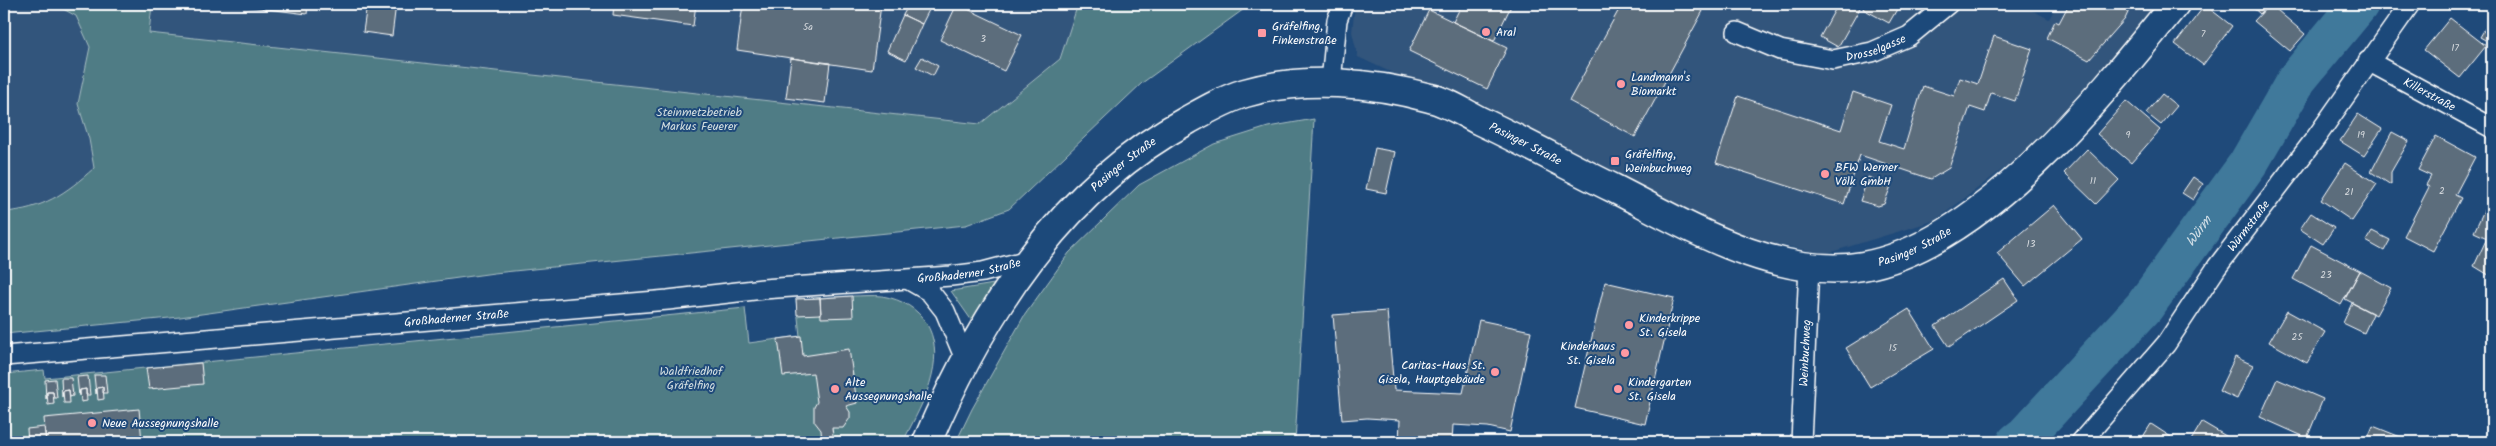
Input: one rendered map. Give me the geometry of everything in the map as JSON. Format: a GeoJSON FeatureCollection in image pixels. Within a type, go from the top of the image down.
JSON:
{"type":"FeatureCollection","features":[{"type":"Feature","properties":{"kind":"main road","name":"Pasinger Straße"},"geometry":{"type":"LineString","coordinates":[[927,442],[965,359],[1028,260],[1081,200],[1118,166],[1161,134],[1212,106],[1245,93],[1294,84],[1331,82],[1380,87],[1436,99],[1676,222],[1753,253],[1779,261],[1836,269],[1867,266],[1916,248],[1967,221],[2037,161],[2129,60],[2175,4]]}},
{"type":"Feature","properties":{"kind":"street"},"geometry":{"type":"LineString","coordinates":[[1331,82],[1337,20],[1343,4]]}},
{"type":"Feature","properties":{"kind":"street","name":"Drosselgasse"},"geometry":{"type":"LineString","coordinates":[[1737,32],[1780,50],[1833,60],[1872,52],[1909,36],[1948,4]]}},
{"type":"Feature","properties":{"kind":"street","name":"Würmstraße"},"geometry":{"type":"LineString","coordinates":[[2081,442],[2166,344],[2217,267],[2315,140],[2368,60],[2410,4]]}},
{"type":"Feature","properties":{"kind":"street","name":"Killerstraße"},"geometry":{"type":"LineString","coordinates":[[2368,60],[2492,128]]}},
{"type":"Feature","properties":{"kind":"street","name":"Großhaderner Straße"},"geometry":{"type":"LineString","coordinates":[[4,356],[668,300],[762,289],[909,280],[983,272],[1028,260]]}},
{"type":"Feature","properties":{"kind":"street","name":"Weinbuchweg"},"geometry":{"type":"LineString","coordinates":[[1801,442],[1809,266]]}},
{"type":"Feature","properties":{"kind":"street","name":"Großhaderner Straße"},"geometry":{"type":"LineString","coordinates":[[909,280],[930,292],[945,311],[965,359]]}},
{"type":"Feature","properties":{"kind":"shaded area"},"geometry":{"type":"Polygon","coordinates":[[[4,4],[54,4],[76,16],[90,47],[78,104],[89,139],[94,168],[72,187],[43,205],[4,212],[4,4]]]}},
{"type":"Feature","properties":{"kind":"shaded area"},"geometry":{"type":"Polygon","coordinates":[[[152,4],[1078,4],[1060,59],[980,124],[149,33],[152,4]]]}},
{"type":"Feature","properties":{"kind":"shaded area"},"geometry":{"type":"Polygon","coordinates":[[[1355,4],[2020,4],[2049,19],[2057,4],[2163,4],[2052,132],[1936,220],[1825,254],[1749,239],[1358,57],[1352,32],[1355,4]]]}},
{"type":"Feature","properties":{"kind":"green space","name":"Steinmetzbetrieb Markus Feuerer"},"geometry":{"type":"Polygon","coordinates":[[[54,4],[152,4],[149,33],[980,124],[1060,59],[1078,4],[1251,4],[1142,83],[1009,209],[966,225],[494,273],[180,317],[4,334],[4,212],[30,208],[53,199],[94,168],[89,139],[78,104],[90,47],[76,16],[54,4]]]}},
{"type":"Feature","properties":{"kind":"green space"},"geometry":{"type":"Polygon","coordinates":[[[1314,119],[1295,442],[956,442],[972,409],[1024,316],[1069,253],[1139,185],[1214,144],[1268,127],[1314,119]]]}},
{"type":"Feature","properties":{"kind":"green space"},"geometry":{"type":"Polygon","coordinates":[[[994,284],[972,321],[951,291],[994,284]]]}},
{"type":"Feature","properties":{"kind":"green space","name":"Waldfriedhof Gräfelfing"},"geometry":{"type":"Polygon","coordinates":[[[882,296],[897,300],[919,314],[932,335],[934,361],[930,384],[903,442],[4,442],[4,374],[44,370],[45,378],[745,308],[749,343],[800,336],[796,299],[882,296]]]}},
{"type":"Feature","properties":{"kind":"building"},"geometry":{"type":"Polygon","coordinates":[[[227,4],[308,4],[307,14],[227,4]]]}},
{"type":"Feature","properties":{"kind":"building"},"geometry":{"type":"Polygon","coordinates":[[[367,4],[396,4],[392,36],[363,32],[367,4]]]}},
{"type":"Feature","properties":{"kind":"building"},"geometry":{"type":"Polygon","coordinates":[[[543,4],[582,4],[581,9],[543,4]]]}},
{"type":"Feature","properties":{"kind":"building"},"geometry":{"type":"Polygon","coordinates":[[[614,4],[696,4],[693,26],[613,15],[614,4]]]}},
{"type":"Feature","properties":{"kind":"building"},"geometry":{"type":"Polygon","coordinates":[[[743,4],[881,5],[872,70],[737,50],[743,4]]]}},
{"type":"Feature","properties":{"kind":"building"},"geometry":{"type":"Polygon","coordinates":[[[909,4],[932,4],[922,24],[903,15],[909,4]]]}},
{"type":"Feature","properties":{"kind":"building"},"geometry":{"type":"Polygon","coordinates":[[[957,4],[1022,35],[1004,71],[940,40],[957,4]]]}},
{"type":"Feature","properties":{"kind":"building","name":"Aral"},"geometry":{"type":"Polygon","coordinates":[[[1462,4],[1512,4],[1494,41],[1453,22],[1462,4]]]}},
{"type":"Feature","properties":{"kind":"building","name":"Landmann's Biomarkt"},"geometry":{"type":"Polygon","coordinates":[[[1622,4],[1689,4],[1703,11],[1635,137],[1569,101],[1622,4]]]}},
{"type":"Feature","properties":{"kind":"building"},"geometry":{"type":"Polygon","coordinates":[[[1838,4],[1852,4],[1860,8],[1838,47],[1820,37],[1838,4]]]}},
{"type":"Feature","properties":{"kind":"building"},"geometry":{"type":"Polygon","coordinates":[[[1865,4],[1900,4],[1889,23],[1863,9],[1865,4]]]}},
{"type":"Feature","properties":{"kind":"building"},"geometry":{"type":"Polygon","coordinates":[[[2069,4],[2132,4],[2125,19],[2089,60],[2047,38],[2055,21],[2059,23],[2069,4]]]}},
{"type":"Feature","properties":{"kind":"building"},"geometry":{"type":"Polygon","coordinates":[[[2249,4],[2269,4],[2260,14],[2249,4]]]}},
{"type":"Feature","properties":{"kind":"building"},"geometry":{"type":"Polygon","coordinates":[[[2270,4],[2305,34],[2290,51],[2254,21],[2270,4]]]}},
{"type":"Feature","properties":{"kind":"building"},"geometry":{"type":"Polygon","coordinates":[[[2205,5],[2232,26],[2203,65],[2175,44],[2205,5]]]}},
{"type":"Feature","properties":{"kind":"building"},"geometry":{"type":"Polygon","coordinates":[[[1429,10],[1507,48],[1487,89],[1409,51],[1429,10]]]}},
{"type":"Feature","properties":{"kind":"building"},"geometry":{"type":"Polygon","coordinates":[[[903,15],[922,24],[906,60],[887,51],[903,15]]]}},
{"type":"Feature","properties":{"kind":"building"},"geometry":{"type":"Polygon","coordinates":[[[2450,18],[2486,46],[2460,78],[2424,50],[2450,18]]]}},
{"type":"Feature","properties":{"kind":"building"},"geometry":{"type":"Polygon","coordinates":[[[2489,22],[2492,24],[2492,44],[2480,37],[2489,22]]]}},
{"type":"Feature","properties":{"kind":"building"},"geometry":{"type":"Polygon","coordinates":[[[1994,36],[2032,49],[2015,101],[1991,93],[1985,112],[1970,107],[1949,168],[1931,179],[1860,155],[1844,204],[1716,163],[1738,96],[1841,130],[1853,92],[1891,105],[1879,141],[1904,149],[1923,86],[1954,96],[1960,78],[1978,84],[1994,36]]]}},
{"type":"Feature","properties":{"kind":"building"},"geometry":{"type":"Polygon","coordinates":[[[922,57],[938,66],[933,76],[916,67],[922,57]]]}},
{"type":"Feature","properties":{"kind":"building"},"geometry":{"type":"Polygon","coordinates":[[[791,58],[830,63],[825,103],[786,98],[791,58]]]}},
{"type":"Feature","properties":{"kind":"building"},"geometry":{"type":"Polygon","coordinates":[[[2162,94],[2177,106],[2161,125],[2146,113],[2162,94]]]}},
{"type":"Feature","properties":{"kind":"building"},"geometry":{"type":"Polygon","coordinates":[[[2126,101],[2160,130],[2131,163],[2097,134],[2126,101]]]}},
{"type":"Feature","properties":{"kind":"building"},"geometry":{"type":"Polygon","coordinates":[[[2358,114],[2382,129],[2364,156],[2340,141],[2358,114]]]}},
{"type":"Feature","properties":{"kind":"building"},"geometry":{"type":"Polygon","coordinates":[[[2392,132],[2409,141],[2391,172],[2391,185],[2371,172],[2392,132]]]}},
{"type":"Feature","properties":{"kind":"building"},"geometry":{"type":"Polygon","coordinates":[[[2436,136],[2475,157],[2455,195],[2461,198],[2433,251],[2404,236],[2429,187],[2426,185],[2431,176],[2418,170],[2436,136]]]}},
{"type":"Feature","properties":{"kind":"building"},"geometry":{"type":"Polygon","coordinates":[[[1375,148],[1395,152],[1386,193],[1366,189],[1375,148]]]}},
{"type":"Feature","properties":{"kind":"building"},"geometry":{"type":"Polygon","coordinates":[[[2087,149],[2119,180],[2096,204],[2064,173],[2087,149]]]}},
{"type":"Feature","properties":{"kind":"building"},"geometry":{"type":"Polygon","coordinates":[[[2345,163],[2377,184],[2352,221],[2321,200],[2345,163]]]}},
{"type":"Feature","properties":{"kind":"building"},"geometry":{"type":"Polygon","coordinates":[[[1868,177],[1891,186],[1884,204],[1878,206],[1860,201],[1868,177]]]}},
{"type":"Feature","properties":{"kind":"building"},"geometry":{"type":"Polygon","coordinates":[[[2193,177],[2203,184],[2193,200],[2182,193],[2193,177]]]}},
{"type":"Feature","properties":{"kind":"building"},"geometry":{"type":"Polygon","coordinates":[[[2492,193],[2492,277],[2474,266],[2487,238],[2474,232],[2492,193]]]}},
{"type":"Feature","properties":{"kind":"building"},"geometry":{"type":"Polygon","coordinates":[[[2054,205],[2082,239],[2025,286],[1997,253],[2054,205]]]}},
{"type":"Feature","properties":{"kind":"building"},"geometry":{"type":"Polygon","coordinates":[[[2311,213],[2334,228],[2323,244],[2300,229],[2311,213]]]}},
{"type":"Feature","properties":{"kind":"building"},"geometry":{"type":"Polygon","coordinates":[[[2372,231],[2390,240],[2384,251],[2366,241],[2372,231]]]}},
{"type":"Feature","properties":{"kind":"building"},"geometry":{"type":"Polygon","coordinates":[[[2311,245],[2360,271],[2341,305],[2293,279],[2311,245]]]}},
{"type":"Feature","properties":{"kind":"building"},"geometry":{"type":"Polygon","coordinates":[[[2360,271],[2391,288],[2376,315],[2345,299],[2360,271]]]}},
{"type":"Feature","properties":{"kind":"building"},"geometry":{"type":"Polygon","coordinates":[[[2004,279],[2018,300],[1949,347],[1935,326],[2004,279]]]}},
{"type":"Feature","properties":{"kind":"building","name":"Kinderhaus St. Gisela"},"geometry":{"type":"Polygon","coordinates":[[[1605,282],[1674,298],[1645,424],[1575,408],[1605,282]]]}},
{"type":"Feature","properties":{"kind":"building"},"geometry":{"type":"Polygon","coordinates":[[[852,296],[853,317],[821,318],[820,298],[852,296]]]}},
{"type":"Feature","properties":{"kind":"building"},"geometry":{"type":"Polygon","coordinates":[[[820,298],[821,314],[797,315],[796,299],[820,298]]]}},
{"type":"Feature","properties":{"kind":"building"},"geometry":{"type":"Polygon","coordinates":[[[2352,303],[2373,314],[2364,333],[2343,323],[2352,303]]]}},
{"type":"Feature","properties":{"kind":"building"},"geometry":{"type":"Polygon","coordinates":[[[1909,309],[1934,349],[1870,387],[1846,348],[1909,309]]]}},
{"type":"Feature","properties":{"kind":"building","name":"Caritas-Haus St. Gisela, Hauptgebäude"},"geometry":{"type":"Polygon","coordinates":[[[1387,311],[1394,390],[1463,393],[1479,320],[1531,331],[1510,432],[1488,427],[1453,425],[1452,442],[1399,442],[1400,420],[1367,418],[1342,420],[1333,315],[1387,311]]]}},
{"type":"Feature","properties":{"kind":"building"},"geometry":{"type":"Polygon","coordinates":[[[2287,311],[2325,332],[2307,363],[2269,342],[2287,311]]]}},
{"type":"Feature","properties":{"kind":"building","name":"Alte Aussegnungshalle"},"geometry":{"type":"Polygon","coordinates":[[[801,336],[803,356],[849,349],[857,403],[846,406],[850,412],[850,418],[843,428],[832,428],[834,442],[822,442],[821,430],[814,421],[814,407],[817,402],[813,373],[783,376],[778,339],[801,336]]]}},
{"type":"Feature","properties":{"kind":"building"},"geometry":{"type":"Polygon","coordinates":[[[2235,357],[2253,365],[2237,399],[2219,391],[2235,357]]]}},
{"type":"Feature","properties":{"kind":"building"},"geometry":{"type":"Polygon","coordinates":[[[201,363],[203,384],[149,389],[146,368],[201,363]]]}},
{"type":"Feature","properties":{"kind":"building"},"geometry":{"type":"Polygon","coordinates":[[[94,375],[105,375],[107,393],[103,393],[103,387],[97,388],[96,394],[94,375]]]}},
{"type":"Feature","properties":{"kind":"building"},"geometry":{"type":"Polygon","coordinates":[[[88,376],[90,395],[86,395],[86,389],[80,390],[79,396],[77,377],[88,376]]]}},
{"type":"Feature","properties":{"kind":"building"},"geometry":{"type":"Polygon","coordinates":[[[61,378],[71,378],[73,396],[70,397],[69,390],[63,391],[62,397],[61,378]]]}},
{"type":"Feature","properties":{"kind":"building"},"geometry":{"type":"Polygon","coordinates":[[[55,379],[57,398],[54,398],[53,392],[47,392],[46,399],[45,380],[55,379]]]}},
{"type":"Feature","properties":{"kind":"building"},"geometry":{"type":"Polygon","coordinates":[[[2277,379],[2323,399],[2307,438],[2260,417],[2277,379]]]}},
{"type":"Feature","properties":{"kind":"building"},"geometry":{"type":"Polygon","coordinates":[[[103,387],[104,399],[98,400],[97,388],[103,387]]]}},
{"type":"Feature","properties":{"kind":"building"},"geometry":{"type":"Polygon","coordinates":[[[86,389],[87,401],[81,402],[80,390],[86,389]]]}},
{"type":"Feature","properties":{"kind":"building"},"geometry":{"type":"Polygon","coordinates":[[[69,390],[70,403],[64,403],[63,391],[69,390]]]}},
{"type":"Feature","properties":{"kind":"building"},"geometry":{"type":"Polygon","coordinates":[[[47,392],[53,392],[54,404],[48,405],[47,392]]]}},
{"type":"Feature","properties":{"kind":"building","name":"Neue Aussegnungshalle"},"geometry":{"type":"Polygon","coordinates":[[[139,409],[142,442],[46,442],[44,418],[139,409]]]}},
{"type":"Feature","properties":{"kind":"building"},"geometry":{"type":"Polygon","coordinates":[[[2202,422],[2236,442],[2190,442],[2202,422]]]}},
{"type":"Feature","properties":{"kind":"building"},"geometry":{"type":"Polygon","coordinates":[[[2151,424],[2171,437],[2168,442],[2145,442],[2141,440],[2151,424]]]}},
{"type":"Feature","properties":{"kind":"building"},"geometry":{"type":"Polygon","coordinates":[[[2373,426],[2413,442],[2366,442],[2373,426]]]}},
{"type":"Feature","properties":{"kind":"building"},"geometry":{"type":"Polygon","coordinates":[[[44,427],[46,442],[28,442],[27,429],[44,427]]]}},
{"type":"Feature","properties":{"kind":"waterway","name":"Würm"},"geometry":{"type":"LineString","coordinates":[[2017,442],[2025,436],[2144,307],[2248,164],[2297,79],[2359,4]]}},
{"type":"Feature","properties":{"kind":"place","name":"Aral"},"geometry":{"type":"Point","coordinates":[1486,32]}},
{"type":"Feature","properties":{"kind":"place","name":"Gräfelfing, Finkenstraße"},"geometry":{"type":"Point","coordinates":[1262,33]}},
{"type":"Feature","properties":{"kind":"place","name":"Landmann's Biomarkt"},"geometry":{"type":"Point","coordinates":[1621,84]}},
{"type":"Feature","properties":{"kind":"place","name":"Gräfelfing, Weinbuchweg"},"geometry":{"type":"Point","coordinates":[1615,161]}},
{"type":"Feature","properties":{"kind":"place","name":"BFW Werner Völk GmbH"},"geometry":{"type":"Point","coordinates":[1825,174]}},
{"type":"Feature","properties":{"kind":"place","name":"Kinderkrippe St. Gisela"},"geometry":{"type":"Point","coordinates":[1629,325]}},
{"type":"Feature","properties":{"kind":"place","name":"Kinderhaus St. Gisela"},"geometry":{"type":"Point","coordinates":[1625,353]}},
{"type":"Feature","properties":{"kind":"place","name":"Caritas-Haus St. Gisela, Hauptgebäude"},"geometry":{"type":"Point","coordinates":[1495,372]}},
{"type":"Feature","properties":{"kind":"place","name":"Alte Aussegnungshalle"},"geometry":{"type":"Point","coordinates":[835,389]}},
{"type":"Feature","properties":{"kind":"place","name":"Kindergarten St. Gisela"},"geometry":{"type":"Point","coordinates":[1618,389]}},
{"type":"Feature","properties":{"kind":"place","name":"Neue Aussegnungshalle"},"geometry":{"type":"Point","coordinates":[92,423]}}]}
